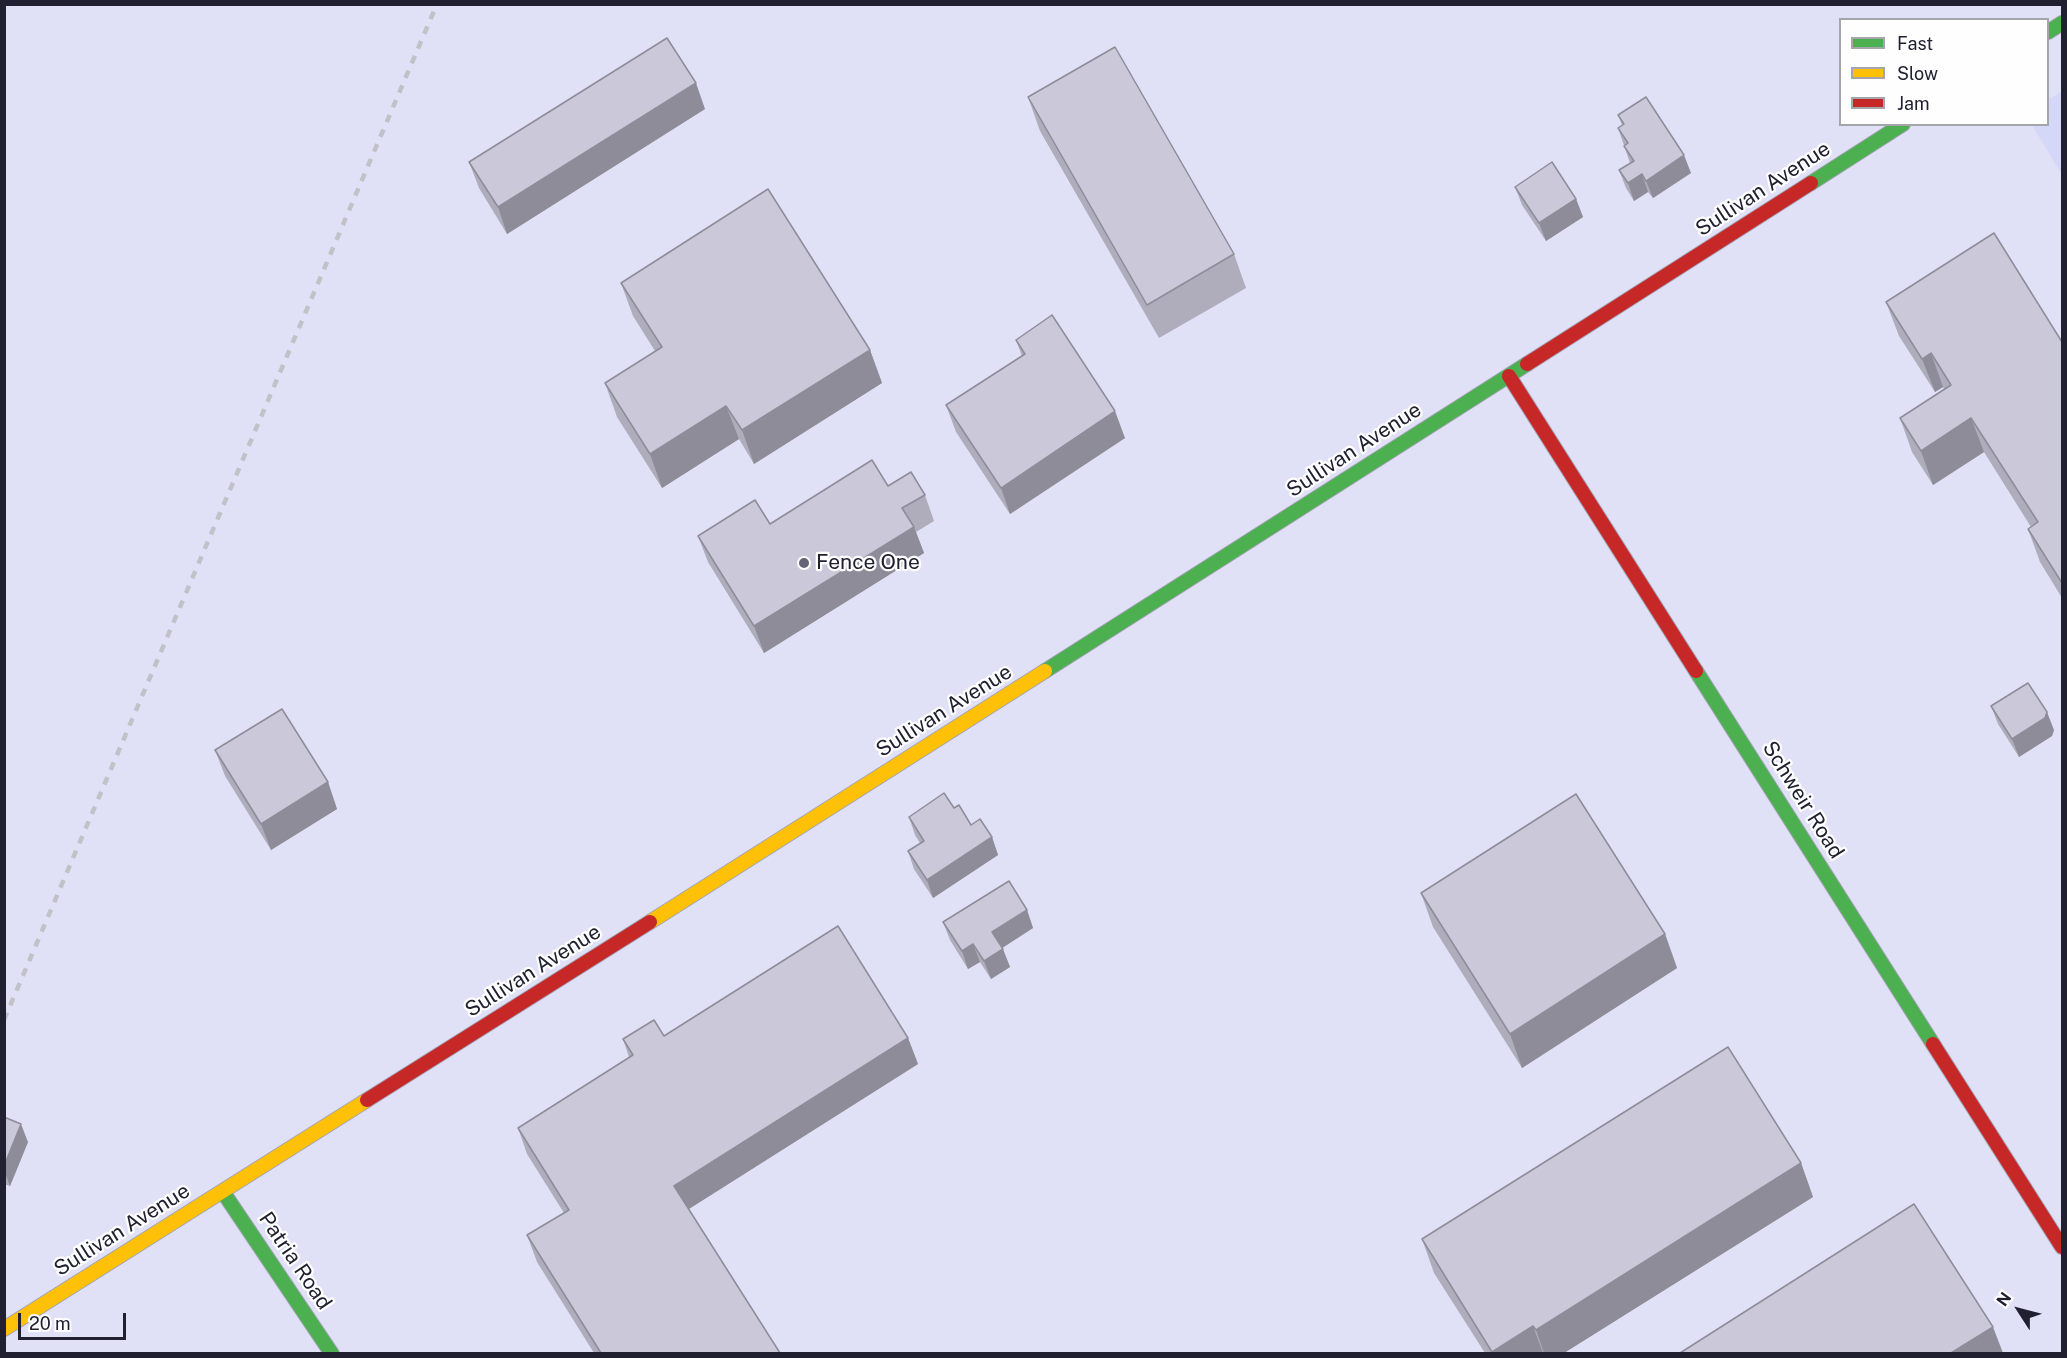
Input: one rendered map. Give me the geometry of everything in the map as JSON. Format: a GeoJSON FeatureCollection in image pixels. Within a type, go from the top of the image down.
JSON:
{"type":"FeatureCollection","features":[{"type":"Feature","properties":{"kind":"main road"},"geometry":{"type":"LineString","coordinates":[[2049,31],[2062,23]]}},
{"type":"Feature","properties":{"kind":"main road","name":"Sullivan Avenue"},"geometry":{"type":"LineString","coordinates":[[4,1329],[801,828],[1900,126]]}},
{"type":"Feature","properties":{"kind":"main road","name":"Schweir Road"},"geometry":{"type":"LineString","coordinates":[[1509,376],[2062,1247]]}},
{"type":"Feature","properties":{"kind":"main road","name":"Patria Road"},"geometry":{"type":"LineString","coordinates":[[223,1192],[332,1353]]}},
{"type":"Feature","properties":{"kind":"shaded area"},"geometry":{"type":"Polygon","coordinates":[[[2062,91],[2062,175],[2033,126],[2049,126],[2049,99],[2062,91]]]}},
{"type":"Feature","properties":{"kind":"building"},"geometry":{"type":"Polygon","coordinates":[[[667,38],[696,83],[498,207],[469,162],[667,38]]]}},
{"type":"Feature","properties":{"kind":"building"},"geometry":{"type":"Polygon","coordinates":[[[1115,47],[1234,254],[1147,305],[1028,97],[1115,47]]]}},
{"type":"Feature","properties":{"kind":"building"},"geometry":{"type":"Polygon","coordinates":[[[1646,97],[1684,155],[1646,181],[1642,174],[1628,183],[1619,170],[1634,161],[1624,146],[1628,143],[1618,128],[1624,124],[1618,115],[1646,97]]]}},
{"type":"Feature","properties":{"kind":"building"},"geometry":{"type":"Polygon","coordinates":[[[1552,162],[1576,199],[1539,223],[1515,187],[1552,162]]]}},
{"type":"Feature","properties":{"kind":"building"},"geometry":{"type":"Polygon","coordinates":[[[768,189],[870,350],[742,430],[726,406],[650,454],[605,383],[662,347],[621,283],[768,189]]]}},
{"type":"Feature","properties":{"kind":"building"},"geometry":{"type":"Polygon","coordinates":[[[1994,233],[2062,342],[2062,583],[2028,529],[2038,522],[1971,418],[1921,451],[1900,418],[1951,385],[1931,353],[1922,359],[1886,302],[1994,233]]]}},
{"type":"Feature","properties":{"kind":"building"},"geometry":{"type":"Polygon","coordinates":[[[1052,315],[1115,411],[1001,488],[946,405],[1025,354],[1016,340],[1052,315]]]}},
{"type":"Feature","properties":{"kind":"building"},"geometry":{"type":"Polygon","coordinates":[[[872,460],[888,486],[911,472],[925,495],[902,508],[914,527],[754,626],[698,536],[755,500],[770,524],[872,460]]]}},
{"type":"Feature","properties":{"kind":"building"},"geometry":{"type":"Polygon","coordinates":[[[2028,683],[2047,712],[2045,718],[2012,739],[1991,706],[2028,683]]]}},
{"type":"Feature","properties":{"kind":"building"},"geometry":{"type":"Polygon","coordinates":[[[282,709],[328,782],[261,824],[215,750],[282,709]]]}},
{"type":"Feature","properties":{"kind":"building"},"geometry":{"type":"Polygon","coordinates":[[[944,793],[954,808],[959,805],[971,825],[980,819],[992,837],[927,880],[908,851],[924,841],[909,817],[944,793]]]}},
{"type":"Feature","properties":{"kind":"building"},"geometry":{"type":"Polygon","coordinates":[[[1576,794],[1665,934],[1510,1034],[1421,893],[1576,794]]]}},
{"type":"Feature","properties":{"kind":"building"},"geometry":{"type":"Polygon","coordinates":[[[1009,881],[1027,910],[992,932],[1003,949],[984,961],[973,944],[962,951],[943,922],[1009,881]]]}},
{"type":"Feature","properties":{"kind":"building"},"geometry":{"type":"Polygon","coordinates":[[[838,926],[908,1038],[674,1186],[780,1353],[601,1353],[527,1235],[569,1210],[518,1128],[633,1055],[623,1039],[654,1020],[664,1036],[838,926]]]}},
{"type":"Feature","properties":{"kind":"building"},"geometry":{"type":"Polygon","coordinates":[[[1728,1047],[1801,1163],[1536,1330],[1533,1326],[1492,1352],[1422,1239],[1728,1047]]]}},
{"type":"Feature","properties":{"kind":"building"},"geometry":{"type":"Polygon","coordinates":[[[4,1117],[21,1124],[4,1166],[4,1117]]]}},
{"type":"Feature","properties":{"kind":"building"},"geometry":{"type":"Polygon","coordinates":[[[1914,1204],[1993,1327],[1951,1353],[1680,1353],[1914,1204]]]}},
{"type":"Feature","properties":{"kind":"railway"},"geometry":{"type":"LineString","coordinates":[[4,1020],[437,4]]}},
{"type":"Feature","properties":{"kind":"traffic: fast"},"geometry":{"type":"LineString","coordinates":[[2049,31],[2062,23]]}},
{"type":"Feature","properties":{"kind":"traffic: fast"},"geometry":{"type":"LineString","coordinates":[[1811,183],[1900,126]]}},
{"type":"Feature","properties":{"kind":"traffic: fast"},"geometry":{"type":"LineString","coordinates":[[1045,671],[1527,364]]}},
{"type":"Feature","properties":{"kind":"traffic: fast"},"geometry":{"type":"LineString","coordinates":[[1696,671],[1933,1044]]}},
{"type":"Feature","properties":{"kind":"traffic: fast"},"geometry":{"type":"LineString","coordinates":[[223,1192],[332,1354]]}},
{"type":"Feature","properties":{"kind":"traffic: slow"},"geometry":{"type":"LineString","coordinates":[[650,922],[1045,671]]}},
{"type":"Feature","properties":{"kind":"traffic: slow"},"geometry":{"type":"LineString","coordinates":[[4,1329],[367,1100]]}},
{"type":"Feature","properties":{"kind":"traffic: jam"},"geometry":{"type":"LineString","coordinates":[[1527,364],[1811,183]]}},
{"type":"Feature","properties":{"kind":"traffic: jam"},"geometry":{"type":"LineString","coordinates":[[1509,376],[1696,671]]}},
{"type":"Feature","properties":{"kind":"traffic: jam"},"geometry":{"type":"LineString","coordinates":[[367,1100],[650,922]]}},
{"type":"Feature","properties":{"kind":"traffic: jam"},"geometry":{"type":"LineString","coordinates":[[1933,1044],[2062,1247]]}},
{"type":"Feature","properties":{"kind":"place","name":"Fence One"},"geometry":{"type":"Point","coordinates":[804,563]}}]}
